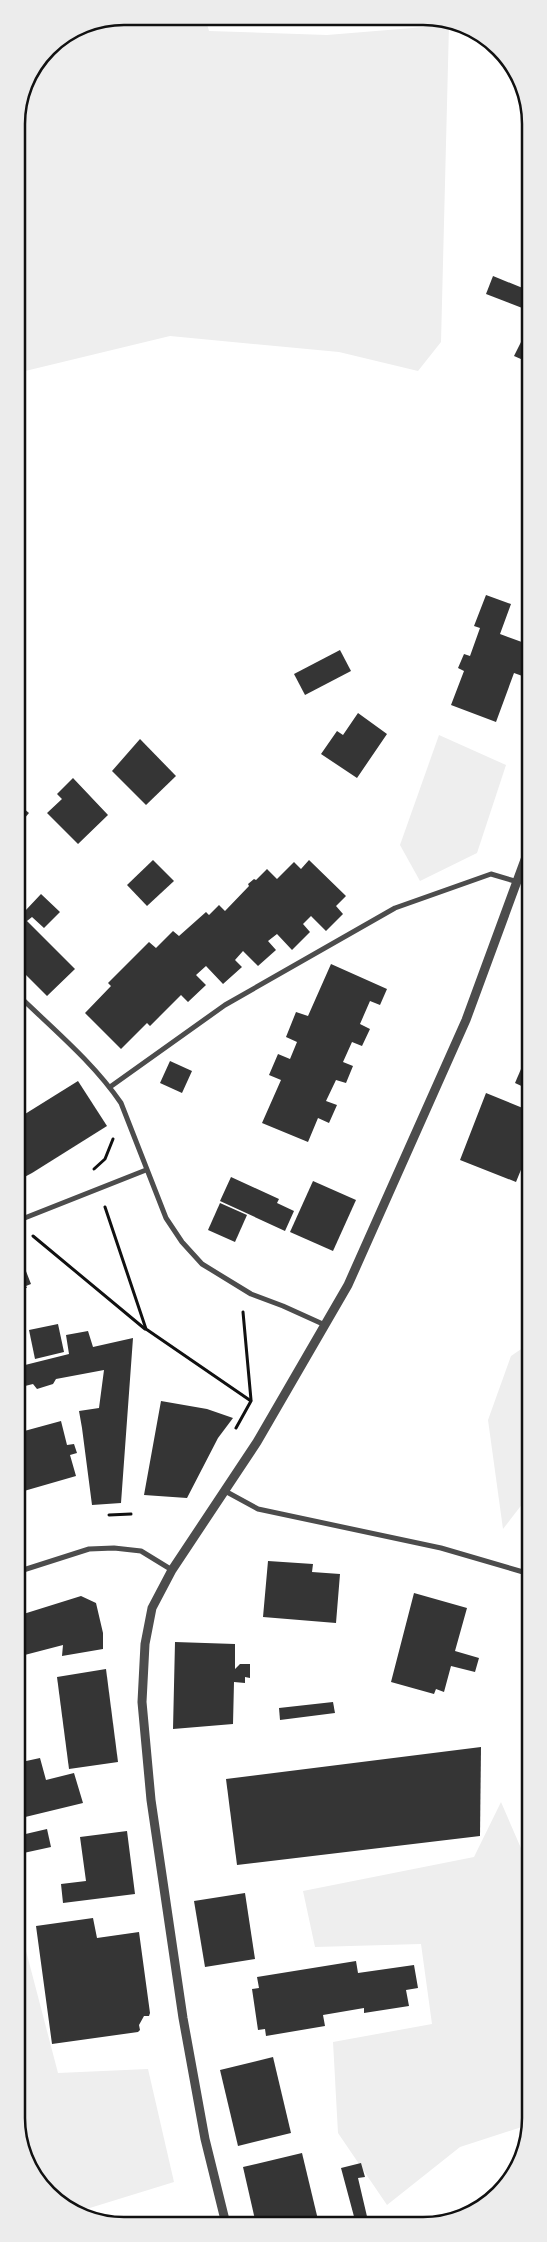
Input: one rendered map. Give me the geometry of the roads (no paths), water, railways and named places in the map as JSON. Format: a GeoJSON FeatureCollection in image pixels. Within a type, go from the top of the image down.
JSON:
{"type":"FeatureCollection","features":[{"type":"Feature","properties":{"kind":"street"},"geometry":{"type":"LineString","coordinates":[[224,2217],[205,2139],[183,2018],[151,1800],[142,1702],[145,1644],[152,1608],[172,1570],[257,1442],[348,1285],[466,1020],[522,870]]}},
{"type":"Feature","properties":{"kind":"street"},"geometry":{"type":"LineString","coordinates":[[110,1088],[224,1005],[395,908],[491,874],[518,882]]}},
{"type":"Feature","properties":{"kind":"street"},"geometry":{"type":"LineString","coordinates":[[25,1002],[82,1056],[121,1103],[166,1218],[182,1242],[202,1264],[251,1294],[283,1306],[325,1326]]}},
{"type":"Feature","properties":{"kind":"street"},"geometry":{"type":"LineString","coordinates":[[25,1217],[146,1170]]}},
{"type":"Feature","properties":{"kind":"street"},"geometry":{"type":"LineString","coordinates":[[225,1491],[258,1509],[441,1548],[522,1572]]}},
{"type":"Feature","properties":{"kind":"street"},"geometry":{"type":"LineString","coordinates":[[25,1569],[89,1549],[114,1548],[141,1551],[172,1570]]}}]}
